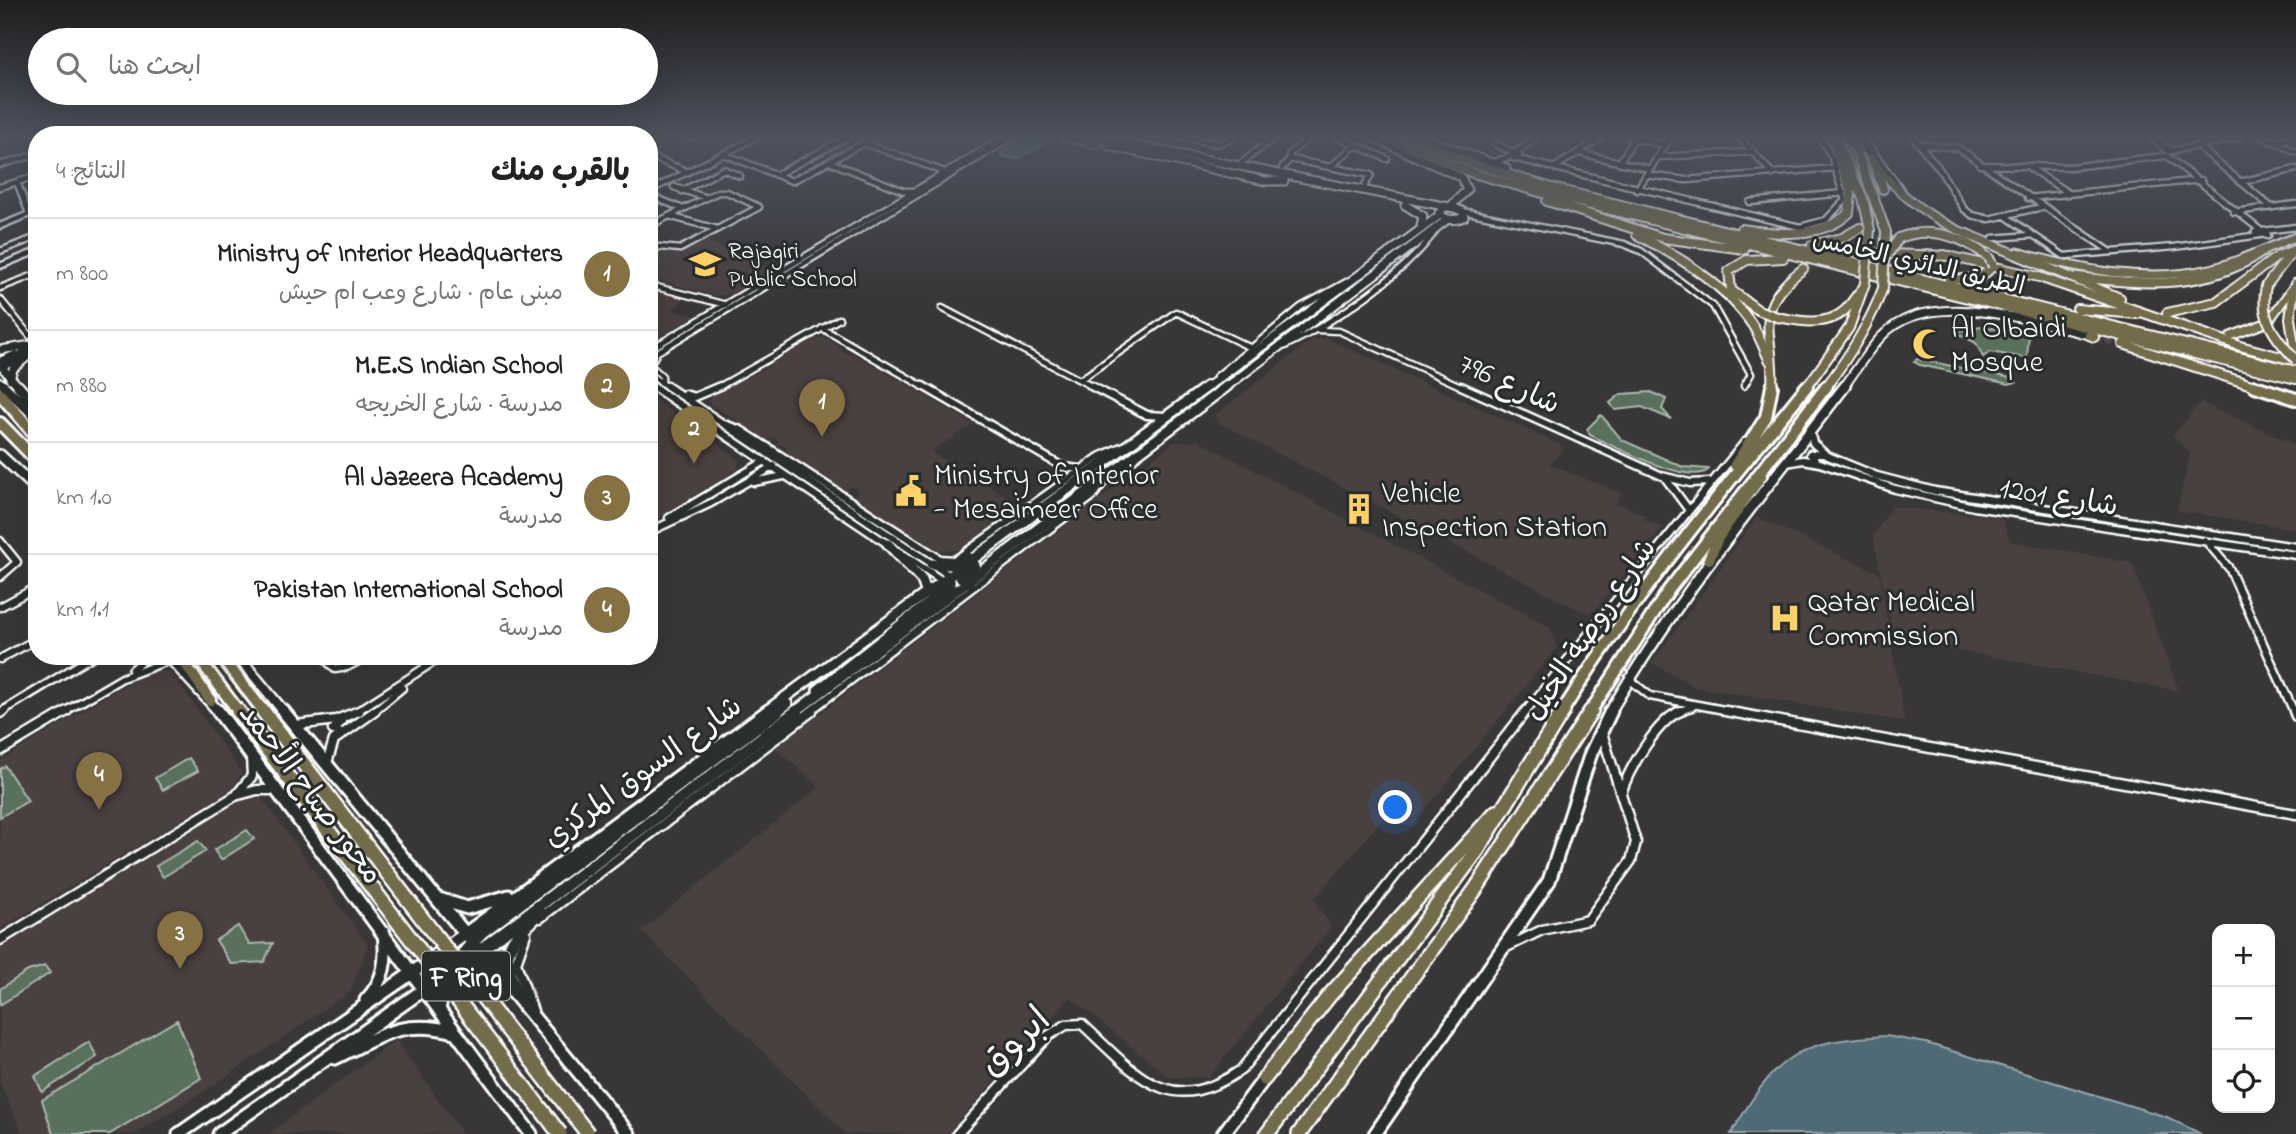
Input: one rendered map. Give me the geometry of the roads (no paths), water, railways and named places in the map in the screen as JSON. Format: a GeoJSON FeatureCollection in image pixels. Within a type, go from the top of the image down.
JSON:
{"type":"FeatureCollection","features":[{"type":"Feature","properties":{"kind":"highway"},"geometry":{"type":"LineString","coordinates":[[1514,190],[1677,241],[1744,250]]}},
{"type":"Feature","properties":{"kind":"highway","name":"الطريق الدائري الخامس"},"geometry":{"type":"LineString","coordinates":[[1534,190],[1629,216],[2201,350]]}},
{"type":"Feature","properties":{"kind":"highway","name":"الطريق الدائري الخامس"},"geometry":{"type":"LineString","coordinates":[[1560,190],[1975,291],[2201,350]]}},
{"type":"Feature","properties":{"kind":"highway"},"geometry":{"type":"LineString","coordinates":[[1595,190],[1727,226],[1764,232],[1800,232],[1832,225],[1846,216],[1852,207],[1850,190]]}},
{"type":"Feature","properties":{"kind":"highway","name":"شارع روضة الخيل"},"geometry":{"type":"LineString","coordinates":[[1267,1134],[1440,904],[1514,792],[1596,657],[1673,550],[1816,375],[1849,328],[1865,285],[1870,230],[1860,190]]}},
{"type":"Feature","properties":{"kind":"highway","name":"شارع روضة الخيل"},"geometry":{"type":"LineString","coordinates":[[1299,1134],[1477,887],[1668,591],[1849,356],[1874,312],[1883,288],[1886,232],[1875,190]]}},
{"type":"Feature","properties":{"kind":"highway"},"geometry":{"type":"LineString","coordinates":[[1586,214],[1655,245],[1723,293],[1749,320],[1770,361]]}},
{"type":"Feature","properties":{"kind":"highway"},"geometry":{"type":"LineString","coordinates":[[1812,245],[1842,238],[1860,228]]}},
{"type":"Feature","properties":{"kind":"highway"},"geometry":{"type":"LineString","coordinates":[[1886,256],[1899,238],[1920,233],[1950,236],[1977,248],[1991,262],[1985,276],[1966,281],[1892,271]]}},
{"type":"Feature","properties":{"kind":"highway"},"geometry":{"type":"LineString","coordinates":[[1967,234],[2188,325],[2267,353]]}},
{"type":"Feature","properties":{"kind":"highway"},"geometry":{"type":"LineString","coordinates":[[2295,249],[2266,286],[2262,302],[2267,324],[2296,357]]}},
{"type":"Feature","properties":{"kind":"highway"},"geometry":{"type":"LineString","coordinates":[[2167,313],[2217,302],[2278,256],[2295,249]]}},
{"type":"Feature","properties":{"kind":"highway"},"geometry":{"type":"LineString","coordinates":[[2079,277],[2145,284],[2199,281],[2220,275],[2264,251]]}},
{"type":"Feature","properties":{"kind":"highway"},"geometry":{"type":"LineString","coordinates":[[1856,253],[1944,255],[2039,270]]}},
{"type":"Feature","properties":{"kind":"highway"},"geometry":{"type":"LineString","coordinates":[[1944,255],[2039,277],[2267,353],[2296,357]]}},
{"type":"Feature","properties":{"kind":"highway"},"geometry":{"type":"LineString","coordinates":[[1838,266],[1777,258],[1740,263],[1727,276],[1729,288],[1740,300],[1758,310],[1777,317],[1812,321],[1832,318],[1845,310],[1865,285]]}},
{"type":"Feature","properties":{"kind":"highway"},"geometry":{"type":"LineString","coordinates":[[1730,481],[1734,465],[1757,432],[1772,396],[1768,308],[1782,284],[1803,269]]}},
{"type":"Feature","properties":{"kind":"highway"},"geometry":{"type":"LineString","coordinates":[[2296,283],[2290,318],[2296,357]]}},
{"type":"Feature","properties":{"kind":"highway"},"geometry":{"type":"LineString","coordinates":[[1975,291],[2097,312],[2137,314]]}},
{"type":"Feature","properties":{"kind":"highway"},"geometry":{"type":"LineString","coordinates":[[2123,344],[2296,400]]}},
{"type":"Feature","properties":{"kind":"highway"},"geometry":{"type":"LineString","coordinates":[[2201,350],[2296,371]]}},
{"type":"Feature","properties":{"kind":"highway"},"geometry":{"type":"LineString","coordinates":[[2201,350],[2296,379]]}},
{"type":"Feature","properties":{"kind":"highway"},"geometry":{"type":"LineString","coordinates":[[0,394],[28,427]]}},
{"type":"Feature","properties":{"kind":"highway"},"geometry":{"type":"LineString","coordinates":[[0,423],[28,452]]}},
{"type":"Feature","properties":{"kind":"highway"},"geometry":{"type":"LineString","coordinates":[[1709,559],[1718,538],[1756,486],[1765,463]]}},
{"type":"Feature","properties":{"kind":"highway"},"geometry":{"type":"LineString","coordinates":[[180,665],[210,700]]}},
{"type":"Feature","properties":{"kind":"highway","name":"محور صباح الأحمد"},"geometry":{"type":"LineString","coordinates":[[204,665],[560,1134]]}},
{"type":"Feature","properties":{"kind":"highway","name":"محور صباح الأحمد"},"geometry":{"type":"LineString","coordinates":[[228,665],[588,1134]]}},
{"type":"Feature","properties":{"kind":"highway"},"geometry":{"type":"LineString","coordinates":[[1264,1079],[1329,996],[1514,792]]}},
{"type":"Feature","properties":{"kind":"main road"},"geometry":{"type":"LineString","coordinates":[[1895,190],[1932,218],[1967,234],[2057,263],[2144,275],[2201,271],[2264,251],[2296,237]]}},
{"type":"Feature","properties":{"kind":"main road"},"geometry":{"type":"LineString","coordinates":[[2231,336],[2268,322],[2296,283]]}},
{"type":"Feature","properties":{"kind":"street"},"geometry":{"type":"LineString","coordinates":[[19,190],[28,212]]}},
{"type":"Feature","properties":{"kind":"street"},"geometry":{"type":"LineString","coordinates":[[895,190],[905,194]]}},
{"type":"Feature","properties":{"kind":"street"},"geometry":{"type":"LineString","coordinates":[[658,345],[905,194],[917,190]]}},
{"type":"Feature","properties":{"kind":"street"},"geometry":{"type":"LineString","coordinates":[[658,351],[925,190]]}},
{"type":"Feature","properties":{"kind":"street"},"geometry":{"type":"LineString","coordinates":[[1334,190],[1408,203],[1442,203],[1463,196],[1466,190]]}},
{"type":"Feature","properties":{"kind":"street"},"geometry":{"type":"LineString","coordinates":[[1354,190],[1443,211],[1479,215],[1620,243],[1641,251],[1713,306],[1751,373],[1749,382],[1744,386]]}},
{"type":"Feature","properties":{"kind":"street"},"geometry":{"type":"LineString","coordinates":[[1637,190],[1795,227],[1823,221],[1839,211],[1843,203],[1843,190]]}},
{"type":"Feature","properties":{"kind":"street"},"geometry":{"type":"LineString","coordinates":[[1903,190],[1910,198]]}},
{"type":"Feature","properties":{"kind":"street"},"geometry":{"type":"LineString","coordinates":[[1951,190],[1964,209],[1981,219],[2042,207]]}},
{"type":"Feature","properties":{"kind":"street"},"geometry":{"type":"LineString","coordinates":[[2016,190],[2113,253]]}},
{"type":"Feature","properties":{"kind":"street"},"geometry":{"type":"LineString","coordinates":[[2062,190],[2068,194]]}},
{"type":"Feature","properties":{"kind":"street"},"geometry":{"type":"LineString","coordinates":[[2028,198],[2106,190]]}},
{"type":"Feature","properties":{"kind":"street"},"geometry":{"type":"LineString","coordinates":[[2210,190],[2257,231]]}},
{"type":"Feature","properties":{"kind":"street"},"geometry":{"type":"LineString","coordinates":[[2250,190],[2271,207]]}},
{"type":"Feature","properties":{"kind":"street"},"geometry":{"type":"LineString","coordinates":[[682,191],[702,199]]}},
{"type":"Feature","properties":{"kind":"street"},"geometry":{"type":"LineString","coordinates":[[658,221],[718,192],[727,192],[759,207],[680,249],[658,248]]}},
{"type":"Feature","properties":{"kind":"street"},"geometry":{"type":"LineString","coordinates":[[1750,202],[1844,193]]}},
{"type":"Feature","properties":{"kind":"street","name":"شارع السوق المركزي"},"geometry":{"type":"LineString","coordinates":[[178,1134],[412,973],[472,943],[572,882],[812,701],[1017,527],[1152,430],[1463,196]]}},
{"type":"Feature","properties":{"kind":"street"},"geometry":{"type":"LineString","coordinates":[[658,197],[683,209]]}},
{"type":"Feature","properties":{"kind":"street"},"geometry":{"type":"LineString","coordinates":[[1822,197],[1843,203]]}},
{"type":"Feature","properties":{"kind":"street"},"geometry":{"type":"LineString","coordinates":[[1408,203],[1424,218],[1423,223],[1408,237]]}},
{"type":"Feature","properties":{"kind":"street"},"geometry":{"type":"LineString","coordinates":[[2234,212],[2296,204]]}},
{"type":"Feature","properties":{"kind":"street"},"geometry":{"type":"LineString","coordinates":[[1443,211],[1448,219],[1463,214]]}},
{"type":"Feature","properties":{"kind":"street"},"geometry":{"type":"LineString","coordinates":[[0,226],[28,214]]}},
{"type":"Feature","properties":{"kind":"street"},"geometry":{"type":"LineString","coordinates":[[2004,215],[2064,256],[2190,246],[2257,231],[2296,227]]}},
{"type":"Feature","properties":{"kind":"street"},"geometry":{"type":"LineString","coordinates":[[668,216],[717,229]]}},
{"type":"Feature","properties":{"kind":"street","name":"شارع السوق المركزي"},"geometry":{"type":"LineString","coordinates":[[219,1134],[448,973],[472,943],[523,890],[927,594],[950,584],[969,583],[1448,219]]}},
{"type":"Feature","properties":{"kind":"street","name":"شارع السوق المركزي"},"geometry":{"type":"LineString","coordinates":[[1263,357],[1318,330],[1421,252],[1437,227]]}},
{"type":"Feature","properties":{"kind":"street"},"geometry":{"type":"LineString","coordinates":[[1993,238],[2033,235]]}},
{"type":"Feature","properties":{"kind":"street"},"geometry":{"type":"LineString","coordinates":[[0,251],[28,240]]}},
{"type":"Feature","properties":{"kind":"street"},"geometry":{"type":"LineString","coordinates":[[0,265],[28,254]]}},
{"type":"Feature","properties":{"kind":"street"},"geometry":{"type":"LineString","coordinates":[[0,288],[28,277]]}},
{"type":"Feature","properties":{"kind":"street","name":"شارع السوق المركزي"},"geometry":{"type":"LineString","coordinates":[[1199,394],[1249,347],[1331,287],[1352,279]]}},
{"type":"Feature","properties":{"kind":"street"},"geometry":{"type":"LineString","coordinates":[[658,287],[726,305]]}},
{"type":"Feature","properties":{"kind":"street"},"geometry":{"type":"LineString","coordinates":[[0,299],[28,334]]}},
{"type":"Feature","properties":{"kind":"street"},"geometry":{"type":"LineString","coordinates":[[942,308],[1147,415],[1171,415]]}},
{"type":"Feature","properties":{"kind":"street","name":"شارع روضة الخيل"},"geometry":{"type":"LineString","coordinates":[[1374,1134],[1533,907],[1559,860],[1590,754],[1629,679],[1709,559],[1883,334],[1907,318],[1941,312],[1971,312],[2014,318],[2093,336]]}},
{"type":"Feature","properties":{"kind":"street"},"geometry":{"type":"LineString","coordinates":[[1080,380],[1176,313],[1249,347]]}},
{"type":"Feature","properties":{"kind":"street"},"geometry":{"type":"LineString","coordinates":[[673,390],[692,397],[706,394],[839,319]]}},
{"type":"Feature","properties":{"kind":"street","name":"شارع 796"},"geometry":{"type":"LineString","coordinates":[[1329,320],[1339,331]]}},
{"type":"Feature","properties":{"kind":"street"},"geometry":{"type":"LineString","coordinates":[[822,328],[1063,467],[1082,469]]}},
{"type":"Feature","properties":{"kind":"street","name":"شارع 796"},"geometry":{"type":"LineString","coordinates":[[1318,330],[1339,331],[1661,476],[1690,484],[1712,481]]}},
{"type":"Feature","properties":{"kind":"street"},"geometry":{"type":"LineString","coordinates":[[0,350],[28,348]]}},
{"type":"Feature","properties":{"kind":"street"},"geometry":{"type":"LineString","coordinates":[[0,366],[28,352]]}},
{"type":"Feature","properties":{"kind":"street"},"geometry":{"type":"LineString","coordinates":[[0,366],[28,356]]}},
{"type":"Feature","properties":{"kind":"street"},"geometry":{"type":"LineString","coordinates":[[10,379],[13,369],[28,356]]}},
{"type":"Feature","properties":{"kind":"street"},"geometry":{"type":"LineString","coordinates":[[0,366],[28,398]]}},
{"type":"Feature","properties":{"kind":"street"},"geometry":{"type":"LineString","coordinates":[[658,372],[662,376],[662,383]]}},
{"type":"Feature","properties":{"kind":"street"},"geometry":{"type":"LineString","coordinates":[[658,380],[927,561],[950,584]]}},
{"type":"Feature","properties":{"kind":"street"},"geometry":{"type":"LineString","coordinates":[[0,382],[28,409]]}},
{"type":"Feature","properties":{"kind":"street"},"geometry":{"type":"LineString","coordinates":[[658,391],[682,410],[950,584]]}},
{"type":"Feature","properties":{"kind":"street"},"geometry":{"type":"LineString","coordinates":[[0,394],[12,394]]}},
{"type":"Feature","properties":{"kind":"street"},"geometry":{"type":"LineString","coordinates":[[706,394],[701,402],[712,416]]}},
{"type":"Feature","properties":{"kind":"street"},"geometry":{"type":"LineString","coordinates":[[1147,415],[1152,430]]}},
{"type":"Feature","properties":{"kind":"street"},"geometry":{"type":"LineString","coordinates":[[724,424],[741,430],[919,545],[927,561],[947,566],[959,562],[1002,532],[1017,527]]}},
{"type":"Feature","properties":{"kind":"street","name":"شارع 1201"},"geometry":{"type":"LineString","coordinates":[[1810,429],[1813,443],[1832,458]]}},
{"type":"Feature","properties":{"kind":"street","name":"شارع روضة الخيل"},"geometry":{"type":"LineString","coordinates":[[1216,1089],[1241,1070],[1261,1048],[1688,509],[1757,432]]}},
{"type":"Feature","properties":{"kind":"street","name":"شارع السوق المركزي"},"geometry":{"type":"LineString","coordinates":[[919,545],[940,559],[950,561],[965,554],[1082,469],[1105,454],[1133,444]]}},
{"type":"Feature","properties":{"kind":"street","name":"شارع 1201"},"geometry":{"type":"LineString","coordinates":[[1819,463],[1810,454],[1832,458],[1877,476],[1935,491],[2296,547]]}},
{"type":"Feature","properties":{"kind":"street"},"geometry":{"type":"LineString","coordinates":[[0,455],[28,481]]}},
{"type":"Feature","properties":{"kind":"street"},"geometry":{"type":"LineString","coordinates":[[658,526],[772,456]]}},
{"type":"Feature","properties":{"kind":"street","name":"شارع 1201"},"geometry":{"type":"LineString","coordinates":[[1784,464],[1802,460],[1819,463],[1895,489],[1937,499],[2296,555]]}},
{"type":"Feature","properties":{"kind":"street"},"geometry":{"type":"LineString","coordinates":[[724,496],[780,462]]}},
{"type":"Feature","properties":{"kind":"street"},"geometry":{"type":"LineString","coordinates":[[1063,467],[1068,479]]}},
{"type":"Feature","properties":{"kind":"street","name":"شارع السوق المركزي"},"geometry":{"type":"LineString","coordinates":[[541,1028],[517,976],[514,962],[519,943],[535,923],[1093,496],[1108,475]]}},
{"type":"Feature","properties":{"kind":"street"},"geometry":{"type":"LineString","coordinates":[[658,527],[762,478],[785,476]]}},
{"type":"Feature","properties":{"kind":"street","name":"شارع 796"},"geometry":{"type":"LineString","coordinates":[[1661,476],[1683,499],[1688,509]]}},
{"type":"Feature","properties":{"kind":"street"},"geometry":{"type":"LineString","coordinates":[[1058,486],[1058,497]]}},
{"type":"Feature","properties":{"kind":"street"},"geometry":{"type":"LineString","coordinates":[[828,495],[840,495]]}},
{"type":"Feature","properties":{"kind":"street"},"geometry":{"type":"LineString","coordinates":[[969,583],[961,580],[962,576],[1030,524],[1036,513]]}},
{"type":"Feature","properties":{"kind":"street"},"geometry":{"type":"LineString","coordinates":[[2211,534],[2206,541],[2229,568],[2296,716]]}},
{"type":"Feature","properties":{"kind":"street"},"geometry":{"type":"LineString","coordinates":[[0,541],[17,562],[0,577]]}},
{"type":"Feature","properties":{"kind":"street"},"geometry":{"type":"LineString","coordinates":[[2218,553],[2216,547],[2221,543]]}},
{"type":"Feature","properties":{"kind":"street"},"geometry":{"type":"LineString","coordinates":[[888,544],[895,556],[925,583],[927,594]]}},
{"type":"Feature","properties":{"kind":"street"},"geometry":{"type":"LineString","coordinates":[[2,603],[28,591]]}},
{"type":"Feature","properties":{"kind":"street"},"geometry":{"type":"LineString","coordinates":[[0,659],[28,644]]}},
{"type":"Feature","properties":{"kind":"street"},"geometry":{"type":"LineString","coordinates":[[2,709],[78,665]]}},
{"type":"Feature","properties":{"kind":"street"},"geometry":{"type":"LineString","coordinates":[[122,678],[137,665]]}},
{"type":"Feature","properties":{"kind":"street"},"geometry":{"type":"LineString","coordinates":[[0,751],[122,678],[154,665]]}},
{"type":"Feature","properties":{"kind":"street","name":"محور صباح الأحمد"},"geometry":{"type":"LineString","coordinates":[[245,665],[437,898]]}},
{"type":"Feature","properties":{"kind":"street"},"geometry":{"type":"LineString","coordinates":[[329,665],[340,669],[349,665]]}},
{"type":"Feature","properties":{"kind":"street"},"geometry":{"type":"LineString","coordinates":[[294,725],[322,726],[349,715],[387,694],[428,665]]}},
{"type":"Feature","properties":{"kind":"street"},"geometry":{"type":"LineString","coordinates":[[326,766],[332,742],[385,704],[425,667]]}},
{"type":"Feature","properties":{"kind":"street"},"geometry":{"type":"LineString","coordinates":[[1629,679],[1650,696],[1698,706],[2296,814]]}},
{"type":"Feature","properties":{"kind":"street"},"geometry":{"type":"LineString","coordinates":[[472,943],[777,712],[801,687]]}},
{"type":"Feature","properties":{"kind":"street","name":"محور صباح الأحمد"},"geometry":{"type":"LineString","coordinates":[[210,700],[384,932]]}},
{"type":"Feature","properties":{"kind":"street"},"geometry":{"type":"LineString","coordinates":[[1621,796],[1626,777],[1669,715],[1698,706]]}},
{"type":"Feature","properties":{"kind":"street"},"geometry":{"type":"LineString","coordinates":[[342,733],[333,730],[349,715]]}},
{"type":"Feature","properties":{"kind":"street"},"geometry":{"type":"LineString","coordinates":[[1500,953],[1530,934],[1578,924],[1591,918],[1631,861],[1635,849],[1635,832],[1621,796],[1602,729]]}},
{"type":"Feature","properties":{"kind":"street"},"geometry":{"type":"LineString","coordinates":[[235,796],[252,776],[250,755]]}},
{"type":"Feature","properties":{"kind":"street"},"geometry":{"type":"LineString","coordinates":[[0,940],[235,796],[257,790],[276,790]]}},
{"type":"Feature","properties":{"kind":"street"},"geometry":{"type":"LineString","coordinates":[[521,1004],[506,966],[508,950],[519,932],[572,882]]}},
{"type":"Feature","properties":{"kind":"street"},"geometry":{"type":"LineString","coordinates":[[437,898],[457,907],[472,908],[523,890]]}},
{"type":"Feature","properties":{"kind":"street"},"geometry":{"type":"LineString","coordinates":[[437,898],[629,1134]]}},
{"type":"Feature","properties":{"kind":"street"},"geometry":{"type":"LineString","coordinates":[[384,932],[531,1134]]}},
{"type":"Feature","properties":{"kind":"street"},"geometry":{"type":"LineString","coordinates":[[344,1021],[381,981],[387,959],[384,932]]}},
{"type":"Feature","properties":{"kind":"street"},"geometry":{"type":"LineString","coordinates":[[439,1010],[441,990],[448,973]]}},
{"type":"Feature","properties":{"kind":"street","name":"ابروق"},"geometry":{"type":"LineString","coordinates":[[957,1134],[1060,1026],[1072,1022],[1082,1024],[1143,1078],[1173,1093],[1196,1094],[1216,1089]]}},
{"type":"Feature","properties":{"kind":"street"},"geometry":{"type":"LineString","coordinates":[[314,1067],[405,1024],[430,1024],[455,1032]]}},
{"type":"Feature","properties":{"kind":"street"},"geometry":{"type":"LineString","coordinates":[[1223,1134],[1264,1079]]}},
{"type":"Feature","properties":{"kind":"water"},"geometry":{"type":"Polygon","coordinates":[[[1886,1036],[1926,1043],[2167,1117],[2201,1134],[1731,1134],[1762,1086],[1791,1057],[1829,1042],[1886,1036]]]}},
{"type":"Feature","properties":{"kind":"tunnel"},"geometry":{"type":"LineString","coordinates":[[1862,227],[1881,207],[1883,190]]}},
{"type":"Feature","properties":{"kind":"tunnel"},"geometry":{"type":"LineString","coordinates":[[1803,269],[1856,253]]}},
{"type":"Feature","properties":{"kind":"tunnel"},"geometry":{"type":"LineString","coordinates":[[2039,270],[2059,273]]}},
{"type":"Feature","properties":{"kind":"tunnel"},"geometry":{"type":"LineString","coordinates":[[2094,336],[2128,340]]}},
{"type":"Feature","properties":{"kind":"tunnel"},"geometry":{"type":"LineString","coordinates":[[2178,342],[2231,336]]}},
{"type":"Feature","properties":{"kind":"tunnel"},"geometry":{"type":"LineString","coordinates":[[2094,337],[2123,344]]}},
{"type":"Feature","properties":{"kind":"place","name":"Rajagiri Public School"},"geometry":{"type":"Point","coordinates":[705,264]}},
{"type":"Feature","properties":{"kind":"place","name":"Al Olbaidi Mosque"},"geometry":{"type":"Point","coordinates":[1928,344]}},
{"type":"Feature","properties":{"kind":"place","name":"Ministry of Interior Headquarters"},"geometry":{"type":"Point","coordinates":[822,437]}},
{"type":"Feature","properties":{"kind":"place","name":"M.E.S Indian School"},"geometry":{"type":"Point","coordinates":[694,464]}},
{"type":"Feature","properties":{"kind":"place","name":"Ministry of Interior - Mesaimeer Office"},"geometry":{"type":"Point","coordinates":[911,491]}},
{"type":"Feature","properties":{"kind":"place","name":"Vehicle Inspection Station"},"geometry":{"type":"Point","coordinates":[1359,509]}},
{"type":"Feature","properties":{"kind":"place","name":"Qatar Medical Commission"},"geometry":{"type":"Point","coordinates":[1785,618]}},
{"type":"Feature","properties":{"kind":"place","name":"Pakistan International School"},"geometry":{"type":"Point","coordinates":[99,810]}},
{"type":"Feature","properties":{"kind":"place","name":"Al Jazeera Academy"},"geometry":{"type":"Point","coordinates":[180,969]}}]}
